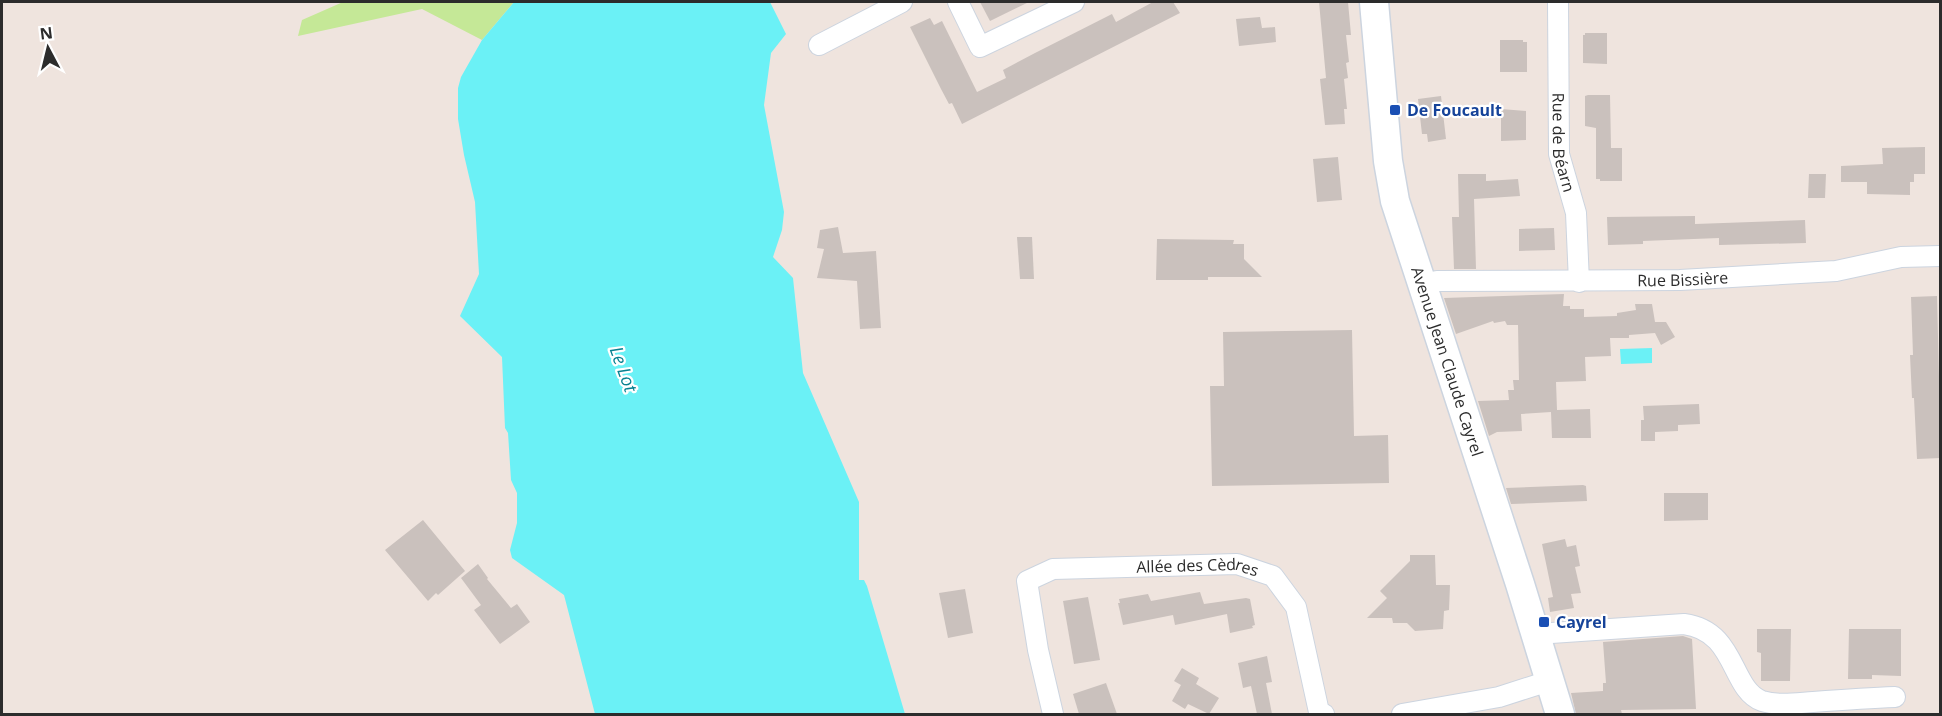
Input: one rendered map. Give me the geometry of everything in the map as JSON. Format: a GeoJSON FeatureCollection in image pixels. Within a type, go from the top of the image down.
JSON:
{"type":"FeatureCollection","features":[{"type":"Feature","properties":{"kind":"main road","name":"Avenue Jean Claude Cayrel"},"geometry":{"type":"LineString","coordinates":[[1374,2],[1388,160],[1395,201],[1560,714]]}},
{"type":"Feature","properties":{"kind":"street"},"geometry":{"type":"LineString","coordinates":[[819,45],[903,2]]}},
{"type":"Feature","properties":{"kind":"street"},"geometry":{"type":"LineString","coordinates":[[958,2],[980,47],[1074,2]]}},
{"type":"Feature","properties":{"kind":"street","name":"Rue de Béarn"},"geometry":{"type":"LineString","coordinates":[[1558,2],[1558,154],[1576,213],[1579,282]]}},
{"type":"Feature","properties":{"kind":"street","name":"Rue Bissière"},"geometry":{"type":"LineString","coordinates":[[1422,285],[1437,281],[1680,280],[1836,271],[1901,257],[1941,256]]}},
{"type":"Feature","properties":{"kind":"street","name":"Allée des Cèdres"},"geometry":{"type":"LineString","coordinates":[[1053,714],[1027,581],[1053,569],[1237,564],[1273,576],[1296,607],[1319,712],[1324,714]]}},
{"type":"Feature","properties":{"kind":"street"},"geometry":{"type":"LineString","coordinates":[[1536,636],[1684,624],[1698,626],[1713,637],[1730,656],[1742,681],[1751,693],[1762,700],[1783,703],[1895,697]]}},
{"type":"Feature","properties":{"kind":"street"},"geometry":{"type":"LineString","coordinates":[[1402,714],[1499,697],[1549,681]]}},
{"type":"Feature","properties":{"kind":"green space"},"geometry":{"type":"Polygon","coordinates":[[[343,2],[514,2],[482,40],[422,9],[298,36],[302,20],[343,2]]]}},
{"type":"Feature","properties":{"kind":"water","name":"Le Lot"},"geometry":{"type":"Polygon","coordinates":[[[514,2],[770,2],[786,34],[771,53],[764,105],[784,212],[782,230],[773,257],[793,278],[803,373],[859,502],[859,580],[864,580],[867,586],[905,714],[595,714],[564,595],[512,558],[510,550],[517,523],[517,493],[511,480],[508,433],[505,428],[502,357],[460,316],[479,274],[475,202],[458,119],[458,88],[461,77],[482,40],[514,2]]]}},
{"type":"Feature","properties":{"kind":"water"},"geometry":{"type":"Polygon","coordinates":[[[1652,348],[1652,363],[1621,364],[1620,349],[1652,348]]]}},
{"type":"Feature","properties":{"kind":"building"},"geometry":{"type":"Polygon","coordinates":[[[980,2],[1029,2],[990,21],[980,2]]]}},
{"type":"Feature","properties":{"kind":"building"},"geometry":{"type":"Polygon","coordinates":[[[1153,2],[1173,2],[1180,13],[962,124],[952,103],[949,104],[910,27],[930,18],[934,25],[942,21],[977,92],[1006,78],[1003,70],[1035,53],[1112,14],[1116,22],[1153,2]]]}},
{"type":"Feature","properties":{"kind":"building"},"geometry":{"type":"Polygon","coordinates":[[[1319,2],[1348,2],[1351,35],[1346,35],[1349,62],[1346,63],[1348,78],[1344,79],[1347,109],[1344,109],[1345,124],[1325,125],[1320,79],[1326,78],[1319,2]]]}},
{"type":"Feature","properties":{"kind":"building"},"geometry":{"type":"Polygon","coordinates":[[[1260,17],[1262,28],[1275,27],[1276,42],[1239,46],[1236,19],[1260,17]]]}},
{"type":"Feature","properties":{"kind":"building"},"geometry":{"type":"Polygon","coordinates":[[[1585,33],[1607,33],[1607,64],[1583,63],[1583,35],[1585,33]]]}},
{"type":"Feature","properties":{"kind":"building"},"geometry":{"type":"Polygon","coordinates":[[[1500,40],[1527,42],[1527,72],[1500,72],[1500,40]]]}},
{"type":"Feature","properties":{"kind":"building"},"geometry":{"type":"Polygon","coordinates":[[[1610,95],[1611,148],[1622,148],[1622,181],[1596,179],[1596,128],[1585,126],[1585,96],[1610,95]]]}},
{"type":"Feature","properties":{"kind":"building"},"geometry":{"type":"Polygon","coordinates":[[[1441,96],[1446,139],[1428,142],[1427,134],[1422,134],[1418,99],[1441,96]]]}},
{"type":"Feature","properties":{"kind":"building"},"geometry":{"type":"Polygon","coordinates":[[[1501,109],[1526,111],[1526,140],[1501,141],[1501,109]]]}},
{"type":"Feature","properties":{"kind":"building"},"geometry":{"type":"Polygon","coordinates":[[[1925,147],[1925,174],[1914,174],[1914,182],[1910,182],[1910,195],[1867,194],[1867,182],[1841,182],[1841,166],[1883,164],[1882,148],[1925,147]]]}},
{"type":"Feature","properties":{"kind":"building"},"geometry":{"type":"Polygon","coordinates":[[[1338,157],[1342,200],[1317,202],[1313,159],[1338,157]]]}},
{"type":"Feature","properties":{"kind":"building"},"geometry":{"type":"Polygon","coordinates":[[[1458,174],[1486,174],[1486,181],[1518,179],[1520,196],[1474,199],[1476,269],[1454,269],[1452,217],[1459,217],[1458,174]]]}},
{"type":"Feature","properties":{"kind":"building"},"geometry":{"type":"Polygon","coordinates":[[[1809,174],[1826,174],[1825,198],[1808,198],[1809,174]]]}},
{"type":"Feature","properties":{"kind":"building"},"geometry":{"type":"Polygon","coordinates":[[[1695,216],[1695,224],[1805,220],[1806,243],[1719,245],[1719,238],[1608,245],[1607,217],[1695,216]]]}},
{"type":"Feature","properties":{"kind":"building"},"geometry":{"type":"Polygon","coordinates":[[[838,227],[843,253],[876,251],[881,328],[860,329],[857,281],[817,278],[824,249],[817,248],[820,230],[838,227]]]}},
{"type":"Feature","properties":{"kind":"building"},"geometry":{"type":"Polygon","coordinates":[[[1554,228],[1555,250],[1519,251],[1519,229],[1554,228]]]}},
{"type":"Feature","properties":{"kind":"building"},"geometry":{"type":"Polygon","coordinates":[[[1017,237],[1032,237],[1034,279],[1020,279],[1017,237]]]}},
{"type":"Feature","properties":{"kind":"building"},"geometry":{"type":"Polygon","coordinates":[[[1157,239],[1234,240],[1233,244],[1244,244],[1244,259],[1262,277],[1156,280],[1157,239]]]}},
{"type":"Feature","properties":{"kind":"building"},"geometry":{"type":"Polygon","coordinates":[[[1564,294],[1563,306],[1570,306],[1570,309],[1584,309],[1584,317],[1617,316],[1617,313],[1636,310],[1635,304],[1652,304],[1655,322],[1666,322],[1675,337],[1661,345],[1655,333],[1629,335],[1629,338],[1610,338],[1611,356],[1585,357],[1586,381],[1556,382],[1557,410],[1590,409],[1591,438],[1552,438],[1551,412],[1521,414],[1522,431],[1497,432],[1489,436],[1478,401],[1509,400],[1508,390],[1514,390],[1513,380],[1519,380],[1518,325],[1507,325],[1505,321],[1494,323],[1493,321],[1456,334],[1444,298],[1564,294]]]}},
{"type":"Feature","properties":{"kind":"building"},"geometry":{"type":"Polygon","coordinates":[[[1937,296],[1941,458],[1917,459],[1910,355],[1913,355],[1911,297],[1937,296]]]}},
{"type":"Feature","properties":{"kind":"building"},"geometry":{"type":"Polygon","coordinates":[[[1352,330],[1354,436],[1388,435],[1389,483],[1212,486],[1210,386],[1224,386],[1223,332],[1352,330]]]}},
{"type":"Feature","properties":{"kind":"building"},"geometry":{"type":"Polygon","coordinates":[[[1699,404],[1700,424],[1678,425],[1678,431],[1655,432],[1655,441],[1641,441],[1643,406],[1699,404]]]}},
{"type":"Feature","properties":{"kind":"building"},"geometry":{"type":"Polygon","coordinates":[[[1586,486],[1587,501],[1511,504],[1506,488],[1586,486]]]}},
{"type":"Feature","properties":{"kind":"building"},"geometry":{"type":"Polygon","coordinates":[[[1664,493],[1708,493],[1708,520],[1664,521],[1664,493]]]}},
{"type":"Feature","properties":{"kind":"building"},"geometry":{"type":"Polygon","coordinates":[[[423,520],[465,571],[428,601],[385,550],[423,520]]]}},
{"type":"Feature","properties":{"kind":"building"},"geometry":{"type":"Polygon","coordinates":[[[1565,539],[1567,547],[1576,545],[1580,566],[1575,567],[1581,593],[1571,594],[1574,608],[1550,612],[1548,598],[1553,597],[1542,544],[1565,539]]]}},
{"type":"Feature","properties":{"kind":"building"},"geometry":{"type":"Polygon","coordinates":[[[1410,555],[1435,555],[1436,585],[1450,585],[1449,610],[1444,611],[1443,629],[1415,631],[1407,623],[1393,623],[1392,618],[1367,618],[1387,598],[1380,591],[1410,561],[1410,555]]]}},
{"type":"Feature","properties":{"kind":"building"},"geometry":{"type":"Polygon","coordinates":[[[478,564],[487,579],[511,608],[517,604],[530,622],[500,644],[474,610],[481,605],[461,578],[478,564]]]}},
{"type":"Feature","properties":{"kind":"building"},"geometry":{"type":"Polygon","coordinates":[[[965,589],[973,633],[948,638],[939,593],[965,589]]]}},
{"type":"Feature","properties":{"kind":"building"},"geometry":{"type":"Polygon","coordinates":[[[1200,592],[1204,604],[1250,599],[1255,625],[1252,626],[1253,628],[1230,633],[1227,614],[1175,625],[1173,615],[1123,625],[1119,599],[1148,594],[1151,601],[1200,592]]]}},
{"type":"Feature","properties":{"kind":"building"},"geometry":{"type":"Polygon","coordinates":[[[1088,597],[1100,660],[1074,664],[1063,601],[1088,597]]]}},
{"type":"Feature","properties":{"kind":"building"},"geometry":{"type":"Polygon","coordinates":[[[1757,629],[1791,629],[1790,681],[1761,681],[1761,653],[1757,652],[1757,629]]]}},
{"type":"Feature","properties":{"kind":"building"},"geometry":{"type":"Polygon","coordinates":[[[1849,629],[1901,629],[1901,676],[1872,675],[1872,679],[1848,679],[1849,629]]]}},
{"type":"Feature","properties":{"kind":"building"},"geometry":{"type":"Polygon","coordinates":[[[1683,636],[1692,639],[1696,709],[1621,710],[1622,714],[1576,714],[1571,693],[1603,691],[1603,683],[1606,683],[1603,642],[1683,636]]]}},
{"type":"Feature","properties":{"kind":"building"},"geometry":{"type":"Polygon","coordinates":[[[1267,656],[1272,682],[1266,683],[1272,714],[1257,714],[1251,686],[1243,688],[1238,663],[1267,656]]]}},
{"type":"Feature","properties":{"kind":"building"},"geometry":{"type":"Polygon","coordinates":[[[1182,668],[1199,678],[1196,684],[1219,698],[1209,714],[1188,704],[1185,709],[1172,701],[1181,685],[1174,681],[1182,668]]]}},
{"type":"Feature","properties":{"kind":"building"},"geometry":{"type":"Polygon","coordinates":[[[1106,683],[1117,714],[1079,714],[1073,694],[1106,683]]]}},
{"type":"Feature","properties":{"kind":"place","name":"De Foucault"},"geometry":{"type":"Point","coordinates":[1395,110]}},
{"type":"Feature","properties":{"kind":"place","name":"Cayrel"},"geometry":{"type":"Point","coordinates":[1544,622]}}]}
